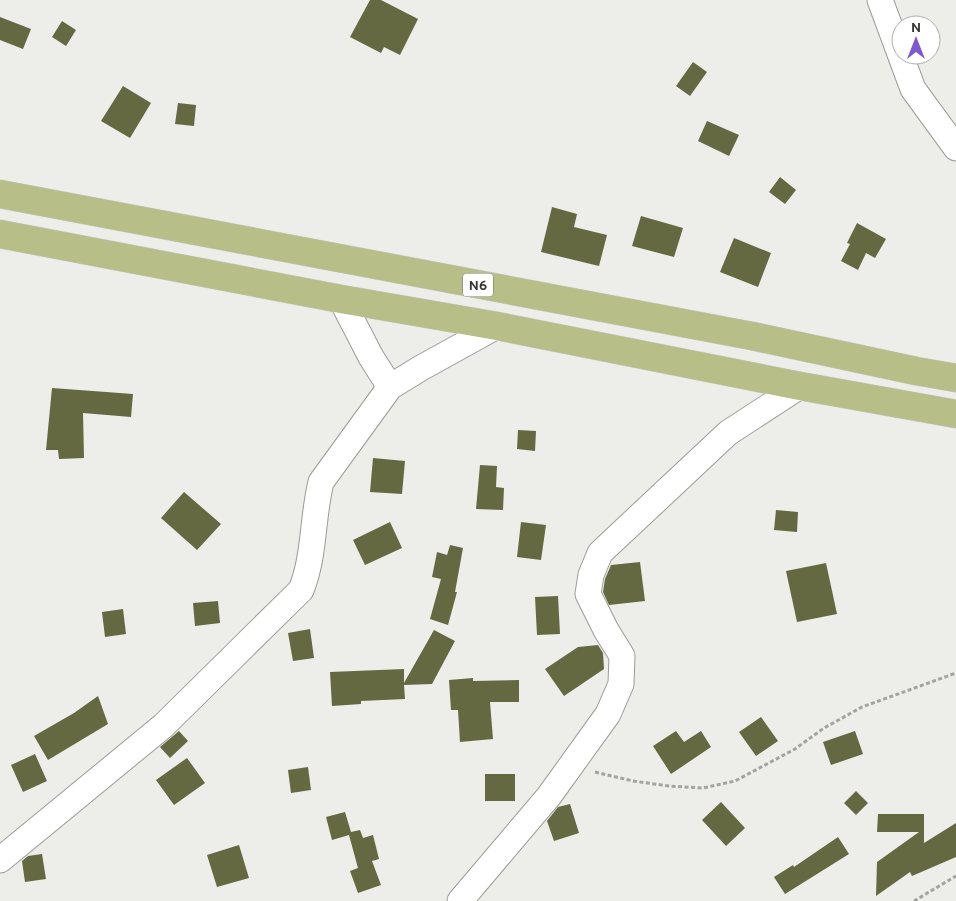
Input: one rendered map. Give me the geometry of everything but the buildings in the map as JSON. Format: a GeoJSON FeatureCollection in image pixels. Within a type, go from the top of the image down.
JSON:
{"type":"FeatureCollection","features":[{"type":"Feature","properties":{"kind":"highway","name":"N6"},"geometry":{"type":"LineString","coordinates":[[0,194],[752,336],[956,378]]}},
{"type":"Feature","properties":{"kind":"highway"},"geometry":{"type":"LineString","coordinates":[[0,234],[341,299],[497,326],[800,386],[956,414]]}},
{"type":"Feature","properties":{"kind":"street"},"geometry":{"type":"LineString","coordinates":[[880,0],[913,89],[956,148]]}},
{"type":"Feature","properties":{"kind":"street"},"geometry":{"type":"LineString","coordinates":[[341,299],[371,357],[390,387]]}},
{"type":"Feature","properties":{"kind":"street"},"geometry":{"type":"LineString","coordinates":[[0,860],[163,726],[301,590],[308,572],[321,482],[390,387],[497,326]]}},
{"type":"Feature","properties":{"kind":"street"},"geometry":{"type":"LineString","coordinates":[[460,901],[549,796],[608,714],[621,684],[622,656],[606,630],[588,594],[591,574],[600,553],[728,433],[800,386]]}},
{"type":"Feature","properties":{"kind":"path"},"geometry":{"type":"LineString","coordinates":[[570,767],[633,781],[669,786],[703,788],[734,781],[795,748],[824,728],[862,707],[956,673]]}},
{"type":"Feature","properties":{"kind":"path"},"geometry":{"type":"LineString","coordinates":[[914,901],[956,876]]}}]}
